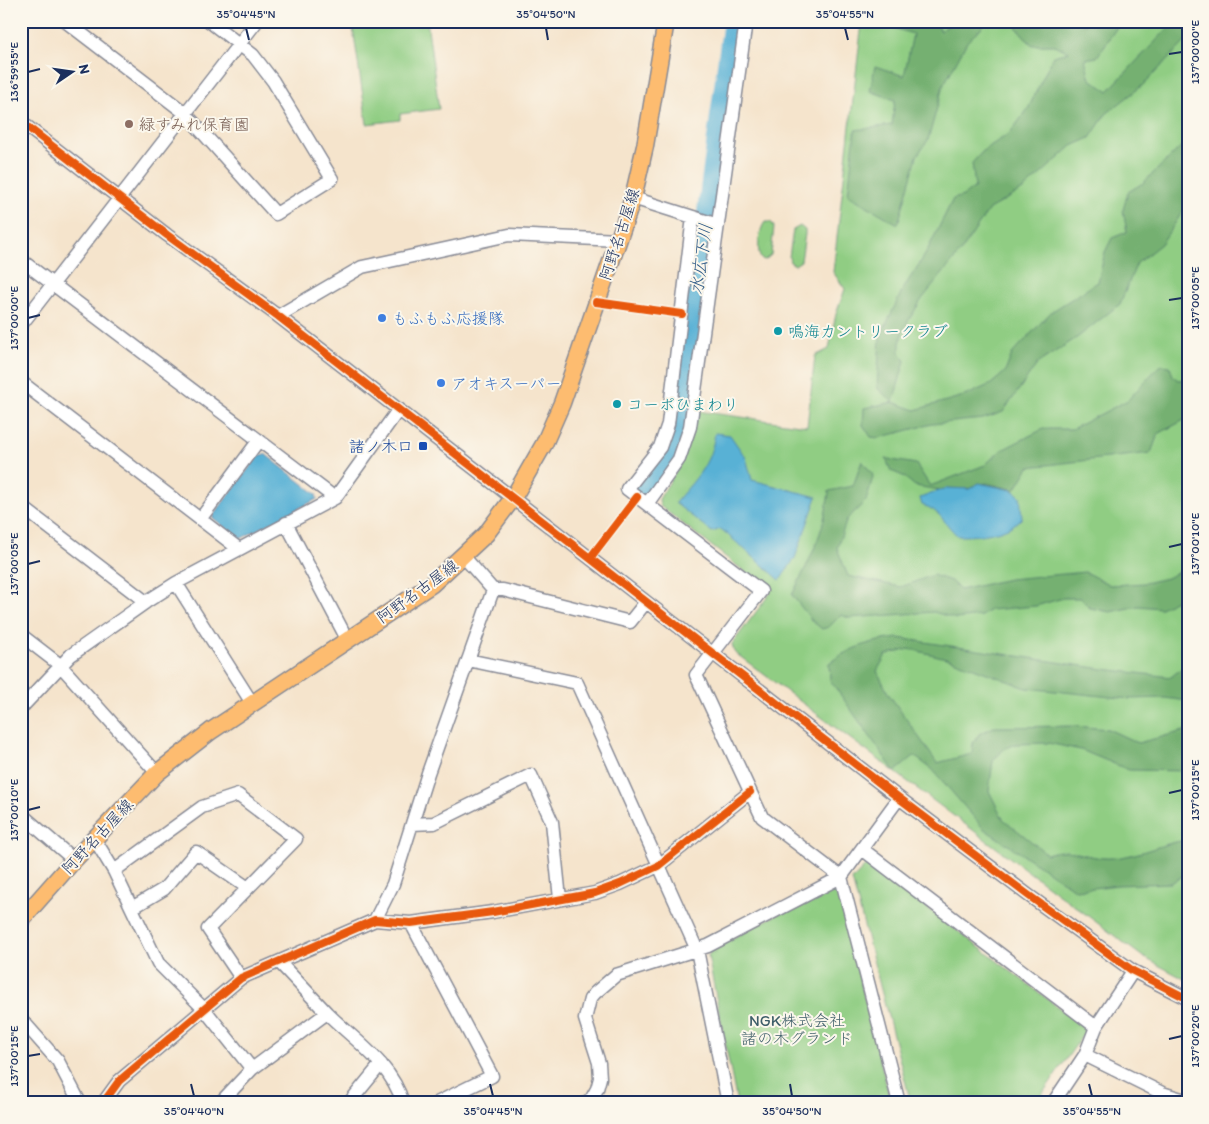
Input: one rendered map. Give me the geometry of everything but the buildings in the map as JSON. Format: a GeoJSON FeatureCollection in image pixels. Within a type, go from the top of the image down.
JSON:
{"type":"FeatureCollection","features":[{"type":"Feature","properties":{"kind":"main road","name":"阿野名古屋線"},"geometry":{"type":"LineString","coordinates":[[21,920],[94,838],[157,772],[252,703],[432,584],[464,557],[486,534],[513,498],[544,444],[562,403],[633,198],[645,146],[666,21]]}},
{"type":"Feature","properties":{"kind":"street"},"geometry":{"type":"LineString","coordinates":[[65,21],[185,113],[276,214],[332,179],[273,82],[253,55],[208,21]]}},
{"type":"Feature","properties":{"kind":"street"},"geometry":{"type":"LineString","coordinates":[[21,325],[257,21]]}},
{"type":"Feature","properties":{"kind":"street"},"geometry":{"type":"LineString","coordinates":[[648,504],[679,459],[688,434],[746,21]]}},
{"type":"Feature","properties":{"kind":"street"},"geometry":{"type":"LineString","coordinates":[[21,122],[399,409],[899,798],[1133,971],[1188,999]]}},
{"type":"Feature","properties":{"kind":"street"},"geometry":{"type":"LineString","coordinates":[[633,198],[717,224]]}},
{"type":"Feature","properties":{"kind":"street"},"geometry":{"type":"LineString","coordinates":[[695,218],[668,424],[660,447],[627,489],[761,592],[696,675],[762,816],[841,876],[899,1103]]}},
{"type":"Feature","properties":{"kind":"street"},"geometry":{"type":"LineString","coordinates":[[278,316],[362,268],[390,261],[509,235],[619,240]]}},
{"type":"Feature","properties":{"kind":"street"},"geometry":{"type":"LineString","coordinates":[[21,260],[335,498]]}},
{"type":"Feature","properties":{"kind":"street"},"geometry":{"type":"LineString","coordinates":[[21,382],[201,518],[239,549]]}},
{"type":"Feature","properties":{"kind":"street"},"geometry":{"type":"LineString","coordinates":[[21,708],[60,665],[146,602],[176,583],[335,498],[399,409]]}},
{"type":"Feature","properties":{"kind":"street"},"geometry":{"type":"LineString","coordinates":[[201,518],[259,440]]}},
{"type":"Feature","properties":{"kind":"street"},"geometry":{"type":"LineString","coordinates":[[21,506],[146,602]]}},
{"type":"Feature","properties":{"kind":"street"},"geometry":{"type":"LineString","coordinates":[[286,523],[347,639]]}},
{"type":"Feature","properties":{"kind":"street"},"geometry":{"type":"LineString","coordinates":[[464,557],[493,590],[503,590],[630,622],[646,602]]}},
{"type":"Feature","properties":{"kind":"street"},"geometry":{"type":"LineString","coordinates":[[176,583],[252,703]]}},
{"type":"Feature","properties":{"kind":"street"},"geometry":{"type":"LineString","coordinates":[[375,920],[393,884],[493,590]]}},
{"type":"Feature","properties":{"kind":"street"},"geometry":{"type":"LineString","coordinates":[[21,635],[60,665],[157,772]]}},
{"type":"Feature","properties":{"kind":"street"},"geometry":{"type":"LineString","coordinates":[[468,660],[578,683],[697,950],[728,1103]]}},
{"type":"Feature","properties":{"kind":"street"},"geometry":{"type":"LineString","coordinates":[[412,824],[434,823],[531,775],[552,822],[560,899]]}},
{"type":"Feature","properties":{"kind":"street"},"geometry":{"type":"LineString","coordinates":[[103,1103],[119,1081],[241,978],[375,920],[411,923],[493,912],[595,893],[658,866],[750,792]]}},
{"type":"Feature","properties":{"kind":"street"},"geometry":{"type":"LineString","coordinates":[[114,871],[202,806],[238,795],[296,840],[208,929],[241,978]]}},
{"type":"Feature","properties":{"kind":"street"},"geometry":{"type":"LineString","coordinates":[[585,1103],[592,1098],[600,1078],[599,1063],[585,1019],[590,999],[595,993],[616,975],[697,950],[841,876],[899,798]]}},
{"type":"Feature","properties":{"kind":"street"},"geometry":{"type":"LineString","coordinates":[[21,814],[74,860]]}},
{"type":"Feature","properties":{"kind":"street"},"geometry":{"type":"LineString","coordinates":[[94,838],[114,871],[158,963],[205,1010],[252,1069]]}},
{"type":"Feature","properties":{"kind":"street"},"geometry":{"type":"LineString","coordinates":[[862,849],[1096,1027]]}},
{"type":"Feature","properties":{"kind":"street"},"geometry":{"type":"LineString","coordinates":[[132,908],[164,889],[196,852],[248,888]]}},
{"type":"Feature","properties":{"kind":"street"},"geometry":{"type":"LineString","coordinates":[[411,923],[492,1076],[437,1103]]}},
{"type":"Feature","properties":{"kind":"street"},"geometry":{"type":"LineString","coordinates":[[279,962],[327,1013],[382,1064],[399,1089],[403,1103]]}},
{"type":"Feature","properties":{"kind":"street"},"geometry":{"type":"LineString","coordinates":[[1053,1103],[1085,1055],[1096,1027],[1133,971]]}},
{"type":"Feature","properties":{"kind":"street"},"geometry":{"type":"LineString","coordinates":[[220,1103],[252,1069],[327,1013]]}},
{"type":"Feature","properties":{"kind":"street"},"geometry":{"type":"LineString","coordinates":[[21,1020],[58,1061],[80,1103]]}},
{"type":"Feature","properties":{"kind":"street"},"geometry":{"type":"LineString","coordinates":[[1085,1055],[1159,1098],[1188,1101]]}},
{"type":"Feature","properties":{"kind":"street"},"geometry":{"type":"LineString","coordinates":[[349,1103],[382,1064]]}},
{"type":"Feature","properties":{"kind":"green space"},"geometry":{"type":"Polygon","coordinates":[[[352,21],[427,21],[439,109],[400,114],[400,120],[367,124],[352,21]]]}},
{"type":"Feature","properties":{"kind":"green space","name":"鳴海カントリークラブ"},"geometry":{"type":"Polygon","coordinates":[[[857,21],[1188,21],[1188,981],[1143,957],[734,652],[732,644],[771,592],[660,506],[659,499],[682,462],[697,411],[807,426],[815,356],[829,349],[836,314],[845,289],[833,272],[862,22],[857,21]]]}},
{"type":"Feature","properties":{"kind":"green space"},"geometry":{"type":"Polygon","coordinates":[[[880,21],[933,21],[941,31],[954,21],[995,21],[987,22],[967,42],[943,86],[928,140],[917,156],[898,224],[848,195],[855,130],[892,125],[895,100],[870,91],[875,66],[904,76],[913,34],[884,25],[880,21]]]}},
{"type":"Feature","properties":{"kind":"green space"},"geometry":{"type":"Polygon","coordinates":[[[1011,21],[1074,21],[1085,24],[1087,21],[1121,21],[1097,57],[1085,59],[1090,79],[1108,91],[1175,21],[1188,21],[1188,39],[1143,85],[1106,114],[1090,138],[1072,146],[1023,190],[989,209],[962,250],[922,299],[905,326],[900,343],[900,352],[905,361],[893,402],[877,388],[880,337],[903,289],[925,255],[953,199],[963,196],[975,187],[972,163],[985,149],[1009,134],[1028,109],[1053,56],[1069,52],[1055,45],[1032,45],[1011,21]]]}},
{"type":"Feature","properties":{"kind":"green space"},"geometry":{"type":"Polygon","coordinates":[[[1188,140],[1188,204],[1161,244],[1137,263],[1120,304],[1078,337],[1038,363],[1003,412],[983,419],[932,424],[878,438],[871,437],[863,425],[864,408],[893,402],[915,410],[967,395],[991,384],[1005,372],[1012,354],[1051,312],[1098,282],[1105,252],[1112,238],[1127,232],[1123,210],[1128,192],[1143,183],[1188,140]]]}},
{"type":"Feature","properties":{"kind":"green space"},"geometry":{"type":"Polygon","coordinates":[[[765,222],[771,222],[774,227],[771,255],[765,260],[761,259],[759,255],[758,246],[761,230],[765,222]]]}},
{"type":"Feature","properties":{"kind":"green space"},"geometry":{"type":"Polygon","coordinates":[[[800,226],[805,230],[805,234],[801,261],[795,265],[790,262],[789,257],[793,230],[800,226]]]}},
{"type":"Feature","properties":{"kind":"green space"},"geometry":{"type":"Polygon","coordinates":[[[1160,365],[1170,366],[1173,376],[1178,380],[1188,379],[1188,418],[1158,434],[1151,453],[1029,467],[1015,490],[986,483],[964,490],[940,490],[915,486],[903,476],[891,471],[886,459],[916,464],[930,486],[985,465],[1000,451],[1043,429],[1072,429],[1128,400],[1160,365]]]}},
{"type":"Feature","properties":{"kind":"green space"},"geometry":{"type":"Polygon","coordinates":[[[862,461],[873,477],[866,501],[847,519],[837,548],[848,576],[901,587],[933,575],[951,581],[960,590],[1009,579],[1085,572],[1110,585],[1145,583],[1167,578],[1188,567],[1188,594],[1161,608],[1138,606],[1110,612],[1090,608],[1080,598],[1063,598],[1036,606],[990,610],[981,616],[956,619],[934,612],[849,618],[841,615],[829,627],[822,629],[812,621],[792,595],[811,557],[820,533],[829,491],[853,486],[862,461]]]}},
{"type":"Feature","properties":{"kind":"green space"},"geometry":{"type":"Polygon","coordinates":[[[898,638],[1103,669],[1171,677],[1188,663],[1188,701],[1165,698],[1130,699],[1026,688],[950,659],[910,649],[886,655],[877,671],[888,693],[937,763],[972,754],[973,743],[979,734],[994,727],[1075,726],[1108,729],[1138,743],[1188,730],[1188,771],[1129,770],[1081,750],[1048,743],[1016,744],[1004,749],[993,761],[989,791],[1003,819],[1047,854],[1066,851],[1096,857],[1119,857],[1188,840],[1188,873],[1171,883],[1118,885],[1076,890],[984,829],[932,769],[914,756],[895,772],[830,680],[829,663],[845,653],[862,646],[898,638]]]}},
{"type":"Feature","properties":{"kind":"green space"},"geometry":{"type":"Polygon","coordinates":[[[868,863],[1087,1029],[1036,1103],[911,1103],[852,880],[868,863]]]}},
{"type":"Feature","properties":{"kind":"green space","name":"NGK株式会社 諸の木グランド"},"geometry":{"type":"Polygon","coordinates":[[[829,887],[837,890],[891,1103],[737,1103],[708,956],[712,949],[829,887]]]}},
{"type":"Feature","properties":{"kind":"water"},"geometry":{"type":"Polygon","coordinates":[[[715,433],[730,435],[746,458],[752,480],[817,497],[795,558],[780,580],[721,529],[712,532],[675,503],[706,464],[715,433]]]}},
{"type":"Feature","properties":{"kind":"water"},"geometry":{"type":"Polygon","coordinates":[[[265,454],[316,494],[317,499],[242,538],[237,538],[212,517],[258,456],[265,454]]]}},
{"type":"Feature","properties":{"kind":"water"},"geometry":{"type":"Polygon","coordinates":[[[979,483],[1012,490],[1020,496],[1022,518],[1009,528],[1001,531],[984,535],[958,536],[934,510],[922,505],[920,498],[947,488],[970,489],[979,483]]]}},
{"type":"Feature","properties":{"kind":"waterway","name":"水広下川"},"geometry":{"type":"LineString","coordinates":[[645,488],[671,450],[679,424],[734,21]]}},
{"type":"Feature","properties":{"kind":"cycle path"},"geometry":{"type":"LineString","coordinates":[[21,122],[167,235],[278,316],[899,798],[1028,895],[1133,971],[1188,999]]}},
{"type":"Feature","properties":{"kind":"cycle path"},"geometry":{"type":"LineString","coordinates":[[596,302],[682,314]]}},
{"type":"Feature","properties":{"kind":"cycle path"},"geometry":{"type":"LineString","coordinates":[[590,558],[637,497]]}},
{"type":"Feature","properties":{"kind":"cycle path"},"geometry":{"type":"LineString","coordinates":[[103,1103],[119,1081],[241,978],[375,920],[411,923],[493,912],[595,893],[620,884],[658,866],[750,792]]}},
{"type":"Feature","properties":{"kind":"place","name":"緑すみれ保育園"},"geometry":{"type":"Point","coordinates":[129,124]}},
{"type":"Feature","properties":{"kind":"place","name":"もふもふ応援隊"},"geometry":{"type":"Point","coordinates":[382,318]}},
{"type":"Feature","properties":{"kind":"place","name":"鳴海カントリークラブ"},"geometry":{"type":"Point","coordinates":[778,331]}},
{"type":"Feature","properties":{"kind":"place","name":"アオキスーパー"},"geometry":{"type":"Point","coordinates":[441,383]}},
{"type":"Feature","properties":{"kind":"place","name":"コーポひまわり"},"geometry":{"type":"Point","coordinates":[617,404]}},
{"type":"Feature","properties":{"kind":"place","name":"諸ノ木口"},"geometry":{"type":"Point","coordinates":[423,446]}}]}
